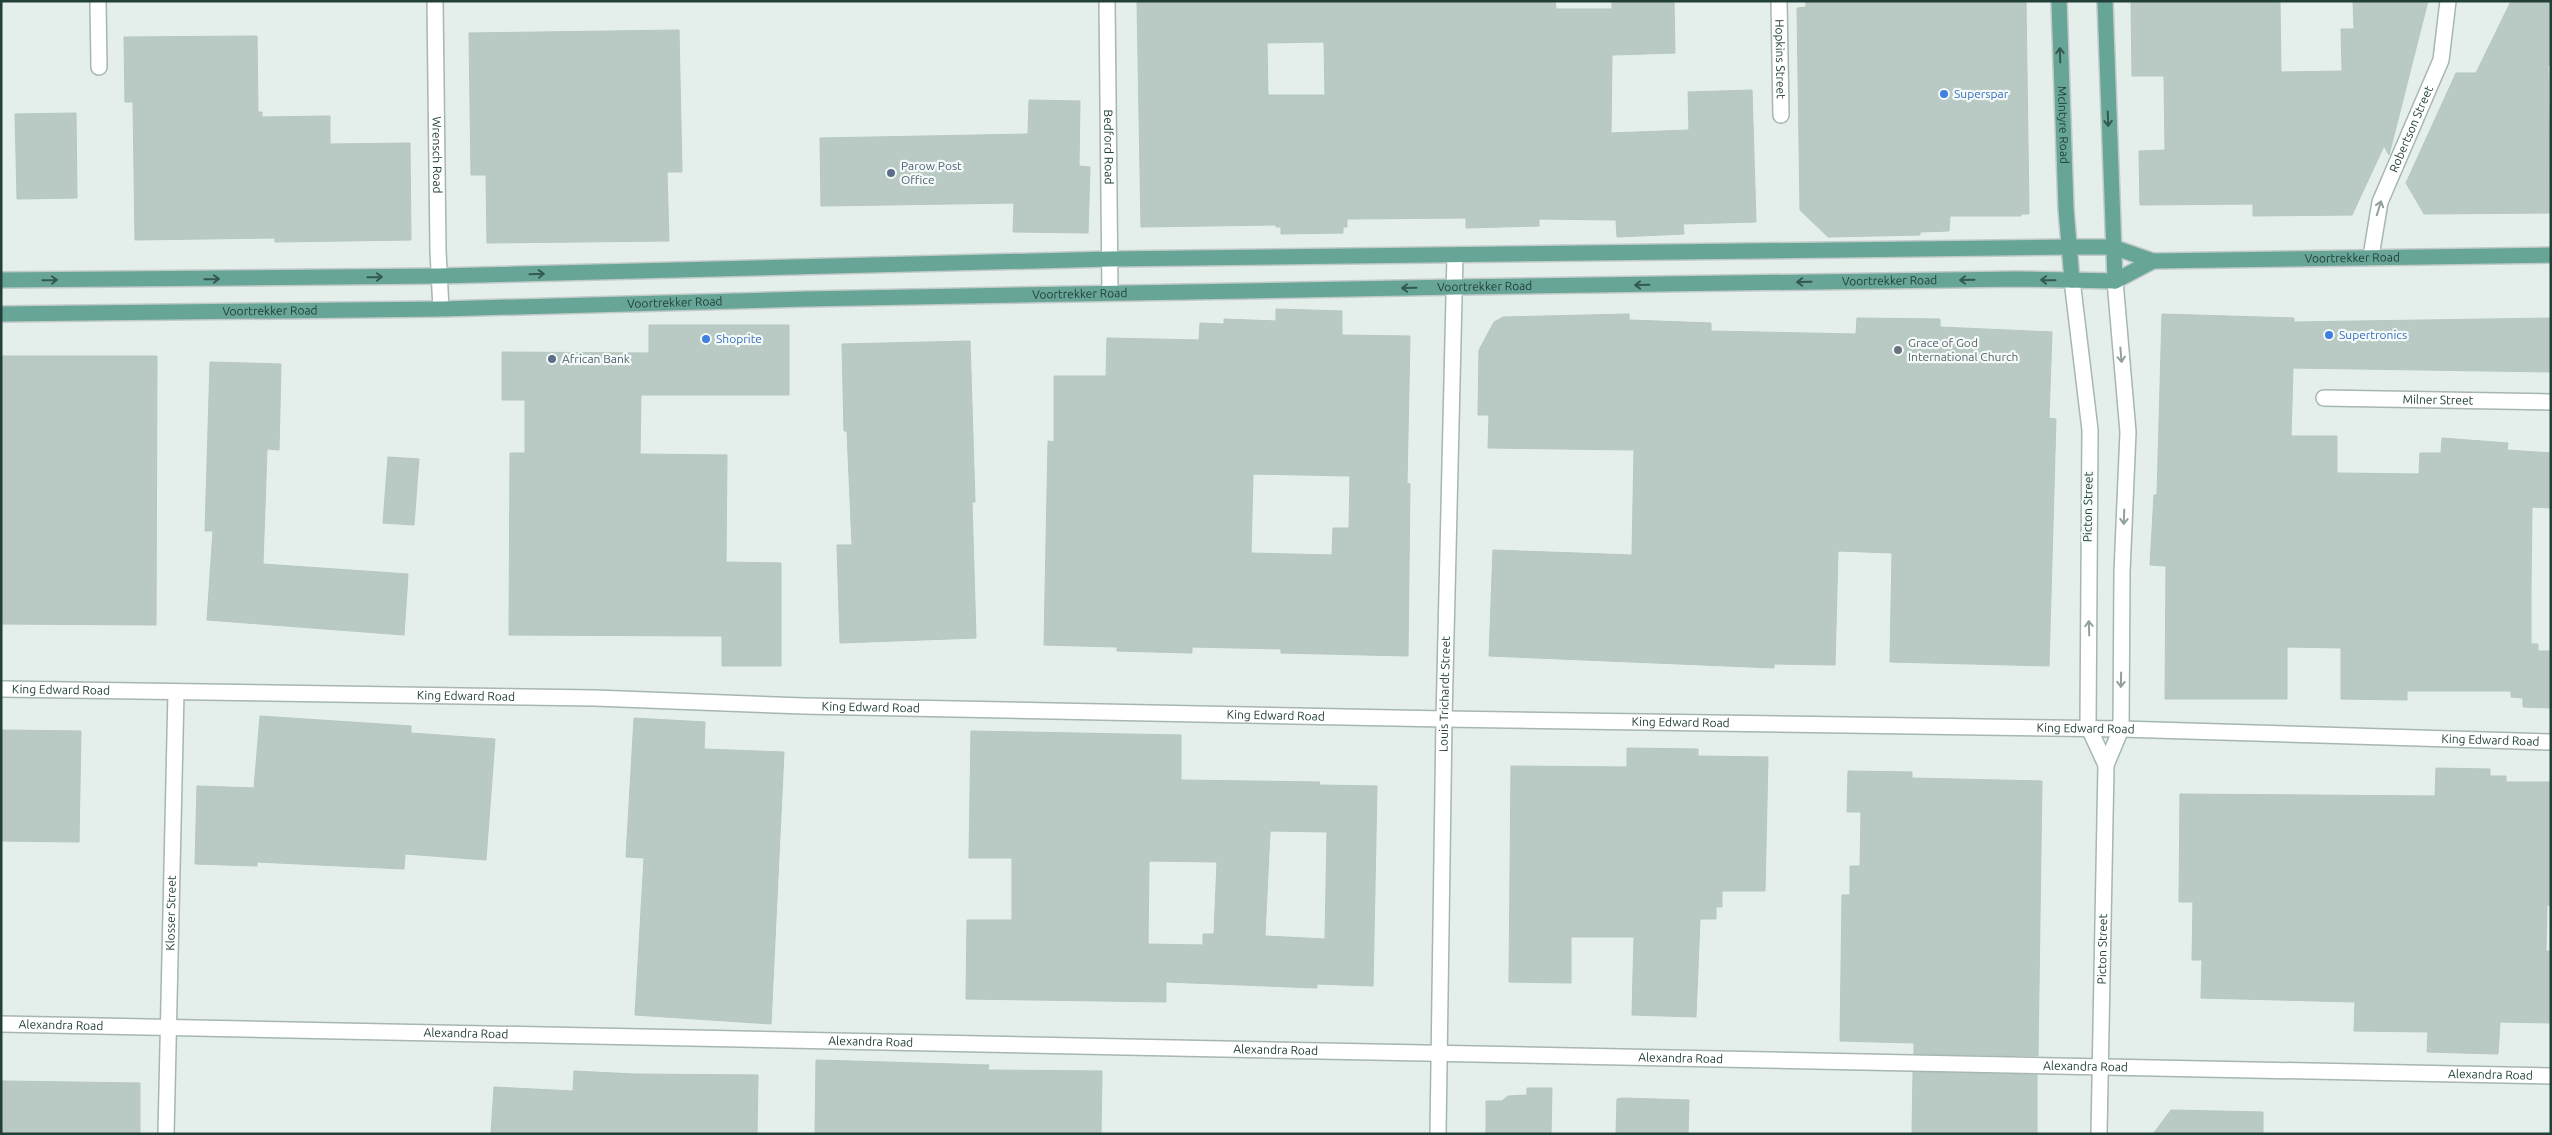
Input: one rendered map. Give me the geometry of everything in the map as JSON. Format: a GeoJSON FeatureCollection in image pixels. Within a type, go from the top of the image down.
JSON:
{"type":"FeatureCollection","features":[{"type":"Feature","properties":{"kind":"main road","name":"McIntyre Road"},"geometry":{"type":"LineString","coordinates":[[2058,1],[2066,209],[2070,247]]}},
{"type":"Feature","properties":{"kind":"main road"},"geometry":{"type":"LineString","coordinates":[[2105,1],[2113,247]]}},
{"type":"Feature","properties":{"kind":"main road","name":"Voortrekker Road"},"geometry":{"type":"LineString","coordinates":[[1,280],[439,276],[1110,259],[2070,247],[2113,247],[2154,261],[2371,256],[2551,255]]}},
{"type":"Feature","properties":{"kind":"main road","name":"Picton Street"},"geometry":{"type":"LineString","coordinates":[[2070,247],[2072,280]]}},
{"type":"Feature","properties":{"kind":"main road","name":"Picton Street"},"geometry":{"type":"LineString","coordinates":[[2113,247],[2115,281]]}},
{"type":"Feature","properties":{"kind":"main road","name":"Voortrekker Road"},"geometry":{"type":"LineString","coordinates":[[1,314],[441,309],[1456,287],[2115,281],[2154,261]]}},
{"type":"Feature","properties":{"kind":"street"},"geometry":{"type":"LineString","coordinates":[[98,1],[99,67]]}},
{"type":"Feature","properties":{"kind":"street","name":"Wrensch Road"},"geometry":{"type":"LineString","coordinates":[[435,1],[441,309]]}},
{"type":"Feature","properties":{"kind":"street","name":"Bedford Road"},"geometry":{"type":"LineString","coordinates":[[1107,1],[1110,293]]}},
{"type":"Feature","properties":{"kind":"street","name":"Hopkins Street"},"geometry":{"type":"LineString","coordinates":[[1779,1],[1781,115]]}},
{"type":"Feature","properties":{"kind":"street","name":"Robertson Street"},"geometry":{"type":"LineString","coordinates":[[2371,256],[2380,202],[2441,60],[2448,1]]}},
{"type":"Feature","properties":{"kind":"street","name":"Louis Trichardt Street"},"geometry":{"type":"LineString","coordinates":[[1438,1134],[1444,720],[1456,287],[1455,255]]}},
{"type":"Feature","properties":{"kind":"street","name":"Picton Street"},"geometry":{"type":"LineString","coordinates":[[2072,280],[2090,430],[2087,567],[2090,659],[2089,729],[2106,765]]}},
{"type":"Feature","properties":{"kind":"street","name":"Picton Street"},"geometry":{"type":"LineString","coordinates":[[2098,1134],[2106,765],[2121,729],[2122,572],[2128,432],[2115,281]]}},
{"type":"Feature","properties":{"kind":"street","name":"Milner Street"},"geometry":{"type":"LineString","coordinates":[[2324,398],[2551,402]]}},
{"type":"Feature","properties":{"kind":"street","name":"King Edward Road"},"geometry":{"type":"LineString","coordinates":[[1,689],[596,698],[804,706],[1444,720],[2121,729],[2551,742]]}},
{"type":"Feature","properties":{"kind":"street","name":"Klosser Street"},"geometry":{"type":"LineString","coordinates":[[166,1134],[176,692]]}},
{"type":"Feature","properties":{"kind":"street","name":"Alexandra Road"},"geometry":{"type":"LineString","coordinates":[[1,1024],[2551,1076]]}},
{"type":"Feature","properties":{"kind":"building"},"geometry":{"type":"Polygon","coordinates":[[[1137,1],[1555,1],[1556,9],[1612,9],[1612,1],[1674,1],[1675,53],[1612,55],[1611,133],[1689,130],[1688,92],[1752,90],[1756,222],[1683,224],[1684,234],[1617,237],[1616,220],[1539,219],[1539,226],[1466,228],[1466,218],[1347,219],[1347,227],[1343,227],[1343,233],[1281,234],[1281,227],[1276,227],[1276,225],[1141,227],[1137,1]],[[1324,42],[1267,43],[1268,95],[1325,95],[1324,42]]]}},
{"type":"Feature","properties":{"kind":"building"},"geometry":{"type":"Polygon","coordinates":[[[1806,1],[2026,1],[2029,214],[2021,214],[2021,216],[1950,216],[1949,231],[1920,232],[1920,235],[1828,237],[1800,210],[1797,8],[1806,7],[1806,1]]]}},
{"type":"Feature","properties":{"kind":"building"},"geometry":{"type":"Polygon","coordinates":[[[2131,1],[2280,1],[2281,72],[2342,71],[2341,29],[2354,29],[2353,1],[2428,1],[2389,155],[2384,146],[2352,215],[2253,216],[2253,204],[2140,205],[2139,151],[2165,150],[2164,76],[2132,76],[2131,1]]]}},
{"type":"Feature","properties":{"kind":"building"},"geometry":{"type":"Polygon","coordinates":[[[2511,1],[2551,1],[2551,65],[2548,65],[2551,213],[2424,214],[2406,183],[2456,73],[2476,73],[2511,1]]]}},
{"type":"Feature","properties":{"kind":"building"},"geometry":{"type":"Polygon","coordinates":[[[679,30],[682,172],[667,172],[669,241],[487,243],[486,175],[471,175],[469,33],[679,30]]]}},
{"type":"Feature","properties":{"kind":"building"},"geometry":{"type":"Polygon","coordinates":[[[257,36],[258,112],[262,112],[262,117],[330,116],[330,144],[410,143],[411,240],[275,242],[275,238],[135,240],[133,102],[125,102],[124,37],[257,36]]]}},
{"type":"Feature","properties":{"kind":"building"},"geometry":{"type":"Polygon","coordinates":[[[1029,100],[1080,101],[1079,166],[1090,167],[1088,233],[1013,232],[1014,203],[821,206],[820,138],[1028,134],[1029,100]]]}},
{"type":"Feature","properties":{"kind":"building"},"geometry":{"type":"Polygon","coordinates":[[[76,113],[77,198],[17,199],[15,114],[76,113]]]}},
{"type":"Feature","properties":{"kind":"building"},"geometry":{"type":"Polygon","coordinates":[[[1276,309],[1342,311],[1342,335],[1410,336],[1407,483],[1410,484],[1408,656],[1281,653],[1281,649],[1192,647],[1192,653],[1117,651],[1117,647],[1044,645],[1048,441],[1054,442],[1054,376],[1106,376],[1107,338],[1199,340],[1200,323],[1224,324],[1224,319],[1276,321],[1276,309]],[[1253,474],[1251,553],[1332,555],[1333,528],[1349,528],[1350,476],[1253,474]]]}},
{"type":"Feature","properties":{"kind":"building"},"geometry":{"type":"Polygon","coordinates":[[[1629,314],[1629,320],[1711,323],[1711,331],[1856,334],[1857,318],[1940,319],[1940,327],[2052,332],[2049,418],[2056,419],[2049,666],[1890,662],[1892,553],[1838,551],[1835,665],[1774,664],[1774,668],[1489,656],[1493,550],[1632,555],[1634,450],[1488,448],[1489,415],[1478,415],[1479,350],[1494,322],[1503,317],[1629,314]]]}},
{"type":"Feature","properties":{"kind":"building"},"geometry":{"type":"Polygon","coordinates":[[[2162,314],[2294,318],[2294,322],[2551,318],[2551,372],[2293,368],[2291,436],[2337,436],[2337,473],[2419,474],[2420,453],[2441,453],[2442,438],[2508,443],[2507,450],[2551,453],[2551,508],[2532,507],[2531,644],[2538,644],[2538,651],[2551,651],[2551,708],[2523,707],[2523,698],[2511,697],[2511,691],[2407,691],[2407,700],[2341,699],[2341,648],[2287,647],[2287,699],[2165,699],[2166,566],[2150,565],[2154,495],[2157,495],[2162,314]]]}},
{"type":"Feature","properties":{"kind":"building"},"geometry":{"type":"Polygon","coordinates":[[[649,325],[789,325],[789,395],[641,395],[640,454],[727,455],[726,562],[781,563],[781,666],[722,666],[722,636],[509,635],[510,453],[525,453],[525,400],[502,400],[502,352],[649,353],[649,325]]]}},
{"type":"Feature","properties":{"kind":"building"},"geometry":{"type":"Polygon","coordinates":[[[970,341],[975,502],[972,502],[976,638],[840,643],[837,545],[852,545],[847,431],[844,431],[842,344],[970,341]]]}},
{"type":"Feature","properties":{"kind":"building"},"geometry":{"type":"Polygon","coordinates":[[[1,356],[157,356],[156,625],[1,624],[1,356]]]}},
{"type":"Feature","properties":{"kind":"building"},"geometry":{"type":"Polygon","coordinates":[[[210,362],[281,364],[279,450],[267,449],[263,564],[408,574],[404,635],[207,620],[213,531],[205,531],[210,362]]]}},
{"type":"Feature","properties":{"kind":"building"},"geometry":{"type":"Polygon","coordinates":[[[388,457],[419,459],[414,525],[383,523],[388,457]]]}},
{"type":"Feature","properties":{"kind":"building"},"geometry":{"type":"Polygon","coordinates":[[[260,716],[411,726],[411,733],[495,739],[486,860],[405,854],[404,869],[257,862],[257,866],[195,864],[197,786],[254,788],[260,716]]]}},
{"type":"Feature","properties":{"kind":"building"},"geometry":{"type":"Polygon","coordinates":[[[634,718],[705,722],[704,749],[784,752],[771,1024],[635,1015],[644,858],[626,857],[634,718]]]}},
{"type":"Feature","properties":{"kind":"building"},"geometry":{"type":"Polygon","coordinates":[[[1,730],[81,731],[79,842],[1,841],[1,730]]]}},
{"type":"Feature","properties":{"kind":"building"},"geometry":{"type":"Polygon","coordinates":[[[971,731],[1181,735],[1181,780],[1320,782],[1319,785],[1377,786],[1373,986],[1317,984],[1317,988],[1166,982],[1166,1002],[966,999],[967,920],[1012,920],[1012,858],[969,858],[971,731]],[[1270,831],[1265,936],[1325,939],[1327,832],[1270,831]],[[1149,861],[1148,944],[1203,945],[1203,934],[1214,934],[1217,862],[1149,861]]]}},
{"type":"Feature","properties":{"kind":"building"},"geometry":{"type":"Polygon","coordinates":[[[1627,748],[1698,749],[1698,756],[1768,757],[1765,891],[1722,891],[1722,907],[1716,907],[1716,919],[1700,919],[1696,1017],[1632,1015],[1634,937],[1571,937],[1571,983],[1509,982],[1511,766],[1627,767],[1627,748]]]}},
{"type":"Feature","properties":{"kind":"building"},"geometry":{"type":"Polygon","coordinates":[[[2436,768],[2490,769],[2490,776],[2506,776],[2506,782],[2551,782],[2551,905],[2547,905],[2546,951],[2551,951],[2551,1023],[2500,1022],[2498,1054],[2427,1052],[2428,1032],[2354,1031],[2355,1002],[2201,998],[2202,960],[2192,960],[2193,902],[2179,902],[2180,794],[2435,796],[2436,768]]]}},
{"type":"Feature","properties":{"kind":"building"},"geometry":{"type":"Polygon","coordinates":[[[1848,771],[1912,772],[1912,778],[2042,781],[2038,1056],[1914,1054],[1914,1043],[1840,1041],[1842,895],[1850,895],[1850,866],[1860,866],[1861,812],[1847,812],[1848,771]]]}},
{"type":"Feature","properties":{"kind":"building"},"geometry":{"type":"Polygon","coordinates":[[[816,1060],[989,1065],[988,1070],[1102,1071],[1101,1134],[815,1134],[816,1060]]]}},
{"type":"Feature","properties":{"kind":"building"},"geometry":{"type":"Polygon","coordinates":[[[574,1071],[634,1074],[758,1075],[757,1134],[491,1134],[494,1087],[573,1091],[574,1071]]]}},
{"type":"Feature","properties":{"kind":"building"},"geometry":{"type":"Polygon","coordinates":[[[1913,1072],[2037,1075],[2037,1134],[1912,1134],[1913,1072]]]}},
{"type":"Feature","properties":{"kind":"building"},"geometry":{"type":"Polygon","coordinates":[[[2,1081],[140,1083],[140,1134],[1,1134],[2,1081]]]}},
{"type":"Feature","properties":{"kind":"building"},"geometry":{"type":"Polygon","coordinates":[[[1527,1088],[1552,1088],[1551,1134],[1486,1134],[1486,1101],[1502,1101],[1508,1096],[1527,1095],[1527,1088]]]}},
{"type":"Feature","properties":{"kind":"building"},"geometry":{"type":"Polygon","coordinates":[[[1617,1099],[1689,1100],[1688,1134],[1616,1134],[1617,1099]]]}},
{"type":"Feature","properties":{"kind":"building"},"geometry":{"type":"Polygon","coordinates":[[[2171,1110],[2263,1112],[2263,1134],[2153,1134],[2171,1110]]]}},
{"type":"Feature","properties":{"kind":"place","name":"Superspar"},"geometry":{"type":"Point","coordinates":[1944,94]}},
{"type":"Feature","properties":{"kind":"place","name":"Parow Post Office"},"geometry":{"type":"Point","coordinates":[891,173]}},
{"type":"Feature","properties":{"kind":"place","name":"Supertronics"},"geometry":{"type":"Point","coordinates":[2329,335]}},
{"type":"Feature","properties":{"kind":"place","name":"Shoprite"},"geometry":{"type":"Point","coordinates":[706,339]}},
{"type":"Feature","properties":{"kind":"place","name":"Grace of God International Church"},"geometry":{"type":"Point","coordinates":[1898,350]}},
{"type":"Feature","properties":{"kind":"place","name":"African Bank"},"geometry":{"type":"Point","coordinates":[552,359]}}]}
